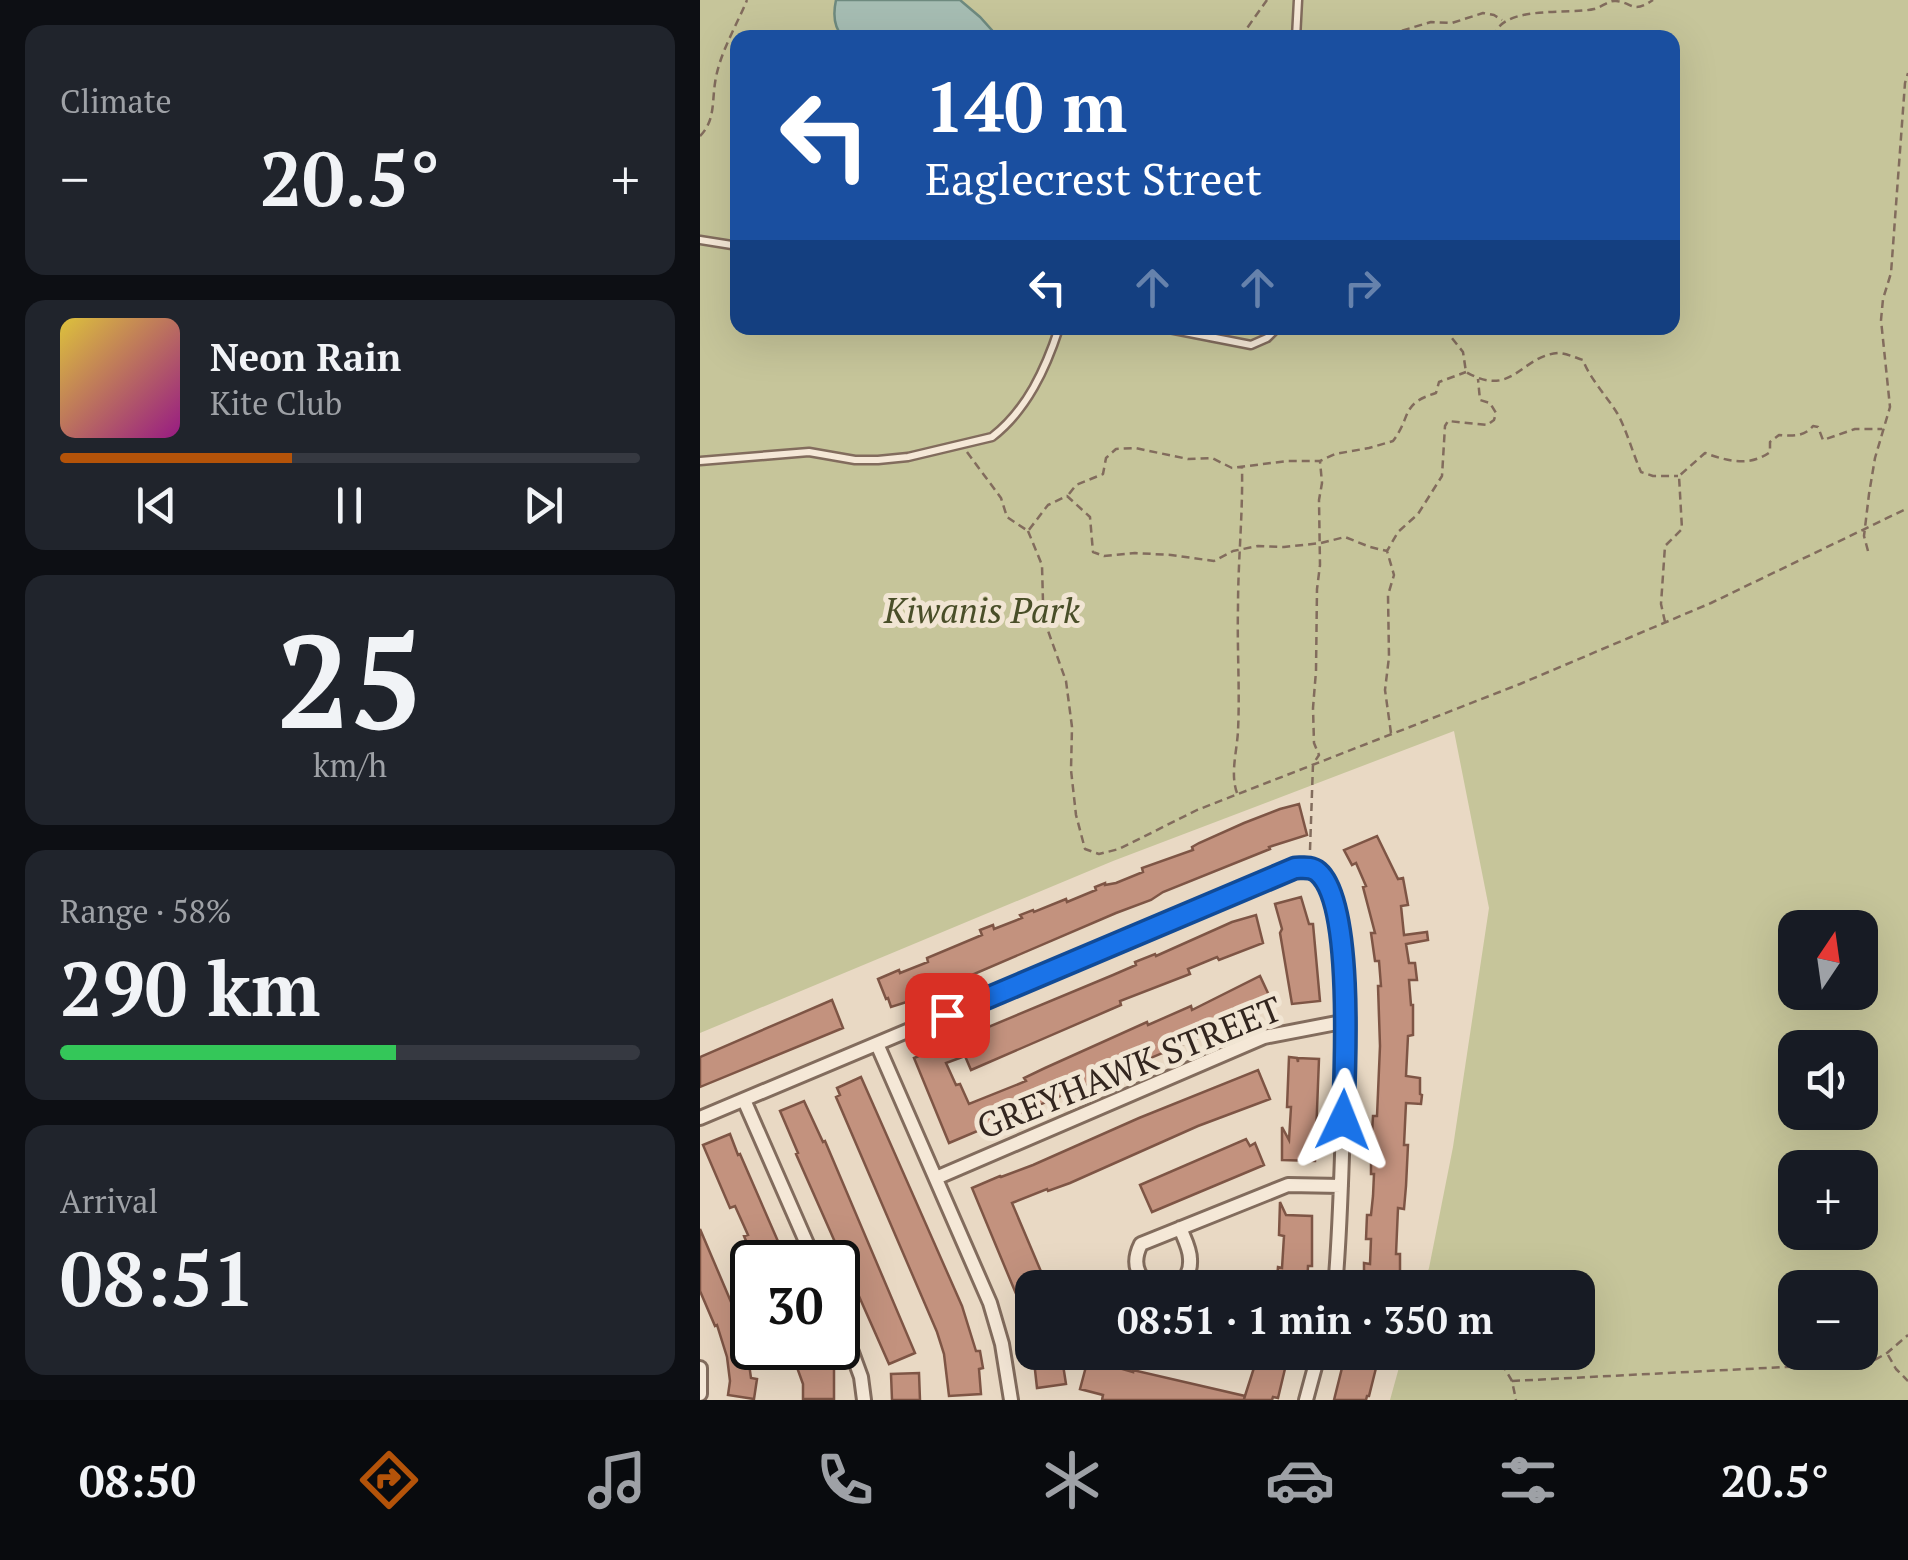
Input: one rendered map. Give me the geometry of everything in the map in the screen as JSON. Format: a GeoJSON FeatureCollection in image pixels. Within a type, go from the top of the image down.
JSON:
{"type":"FeatureCollection","features":[{"type":"Feature","properties":{"kind":"street"},"geometry":{"type":"LineString","coordinates":[[700,1118],[1295,868],[1310,867],[1329,888],[1335,911],[1348,1021],[1336,1270]]}},
{"type":"Feature","properties":{"kind":"street","name":"GREYHAWK STREET"},"geometry":{"type":"LineString","coordinates":[[936,1178],[1264,1037],[1348,1021]]}},
{"type":"Feature","properties":{"kind":"street"},"geometry":{"type":"LineString","coordinates":[[877,1044],[990,1303],[1002,1344],[1011,1400]]}},
{"type":"Feature","properties":{"kind":"street"},"geometry":{"type":"LineString","coordinates":[[744,1100],[805,1240]]}},
{"type":"Feature","properties":{"kind":"street"},"geometry":{"type":"LineString","coordinates":[[1180,1228],[1190,1254],[1189,1270],[1174,1286],[1152,1285],[1140,1275],[1136,1260],[1141,1244],[1180,1228],[1288,1185],[1340,1186]]}},
{"type":"Feature","properties":{"kind":"street"},"geometry":{"type":"LineString","coordinates":[[700,1368],[700,1394]]}},
{"type":"Feature","properties":{"kind":"street"},"geometry":{"type":"LineString","coordinates":[[860,1370],[864,1400]]}},
{"type":"Feature","properties":{"kind":"street"},"geometry":{"type":"LineString","coordinates":[[1306,1400],[1315,1370]]}},
{"type":"Feature","properties":{"kind":"lane"},"geometry":{"type":"LineString","coordinates":[[1296,30],[1298,0]]}},
{"type":"Feature","properties":{"kind":"lane"},"geometry":{"type":"LineString","coordinates":[[700,240],[730,245]]}},
{"type":"Feature","properties":{"kind":"lane"},"geometry":{"type":"LineString","coordinates":[[700,461],[809,452],[878,460],[992,437],[1012,419],[1039,377],[1057,335]]}},
{"type":"Feature","properties":{"kind":"lane"},"geometry":{"type":"LineString","coordinates":[[1200,335],[1251,345],[1270,335]]}},
{"type":"Feature","properties":{"kind":"path"},"geometry":{"type":"LineString","coordinates":[[735,30],[747,0]]}},
{"type":"Feature","properties":{"kind":"path"},"geometry":{"type":"LineString","coordinates":[[1246,30],[1267,0]]}},
{"type":"Feature","properties":{"kind":"path"},"geometry":{"type":"LineString","coordinates":[[1495,30],[1502,22],[1534,12],[1596,9],[1610,1],[1636,8],[1653,0]]}},
{"type":"Feature","properties":{"kind":"path"},"geometry":{"type":"LineString","coordinates":[[1404,30],[1431,22],[1452,23],[1483,13],[1502,22]]}},
{"type":"Feature","properties":{"kind":"path"},"geometry":{"type":"LineString","coordinates":[[700,136],[712,117],[716,77],[730,42]]}},
{"type":"Feature","properties":{"kind":"path"},"geometry":{"type":"LineString","coordinates":[[1868,551],[1865,528],[1876,458],[1890,407],[1881,320],[1891,273],[1908,73]]}},
{"type":"Feature","properties":{"kind":"path"},"geometry":{"type":"LineString","coordinates":[[1450,335],[1463,352],[1466,372]]}},
{"type":"Feature","properties":{"kind":"path"},"geometry":{"type":"LineString","coordinates":[[1466,372],[1478,379],[1505,381],[1541,358],[1560,353],[1583,360],[1620,418],[1641,472],[1653,476],[1679,476],[1705,453],[1732,462],[1761,459],[1779,435],[1808,433],[1813,426],[1818,427],[1823,440],[1855,429],[1884,429]]}},
{"type":"Feature","properties":{"kind":"path"},"geometry":{"type":"LineString","coordinates":[[1028,531],[1048,506],[1067,496],[1076,485],[1102,474],[1106,458],[1116,449],[1135,448],[1188,459],[1212,458],[1232,468],[1320,461],[1392,441],[1417,399],[1436,393],[1440,382],[1466,372]]}},
{"type":"Feature","properties":{"kind":"path"},"geometry":{"type":"LineString","coordinates":[[1386,551],[1398,532],[1418,514],[1442,476],[1444,426],[1448,421],[1487,425],[1494,420],[1496,413],[1490,404],[1480,400],[1478,379]]}},
{"type":"Feature","properties":{"kind":"path"},"geometry":{"type":"LineString","coordinates":[[962,444],[1001,498],[1007,517],[1028,531],[1042,565],[1046,628],[1066,681],[1076,815],[1085,849],[1100,854],[1119,849],[1197,810],[1665,623],[1908,508]]}},
{"type":"Feature","properties":{"kind":"path"},"geometry":{"type":"LineString","coordinates":[[1310,850],[1313,764],[1319,755],[1314,743],[1313,708],[1321,543],[1320,461]]}},
{"type":"Feature","properties":{"kind":"path"},"geometry":{"type":"LineString","coordinates":[[1237,794],[1233,783],[1238,730],[1242,466]]}},
{"type":"Feature","properties":{"kind":"path"},"geometry":{"type":"LineString","coordinates":[[1665,623],[1661,604],[1666,546],[1682,529],[1679,476]]}},
{"type":"Feature","properties":{"kind":"path"},"geometry":{"type":"LineString","coordinates":[[1067,496],[1090,517],[1093,552],[1104,556],[1171,554],[1214,560],[1258,546],[1284,547],[1345,537],[1386,551]]}},
{"type":"Feature","properties":{"kind":"path"},"geometry":{"type":"LineString","coordinates":[[1386,551],[1394,575],[1388,595],[1385,690],[1391,734]]}},
{"type":"Feature","properties":{"kind":"path"},"geometry":{"type":"LineString","coordinates":[[1512,1381],[1856,1366],[1887,1353],[1908,1336]]}},
{"type":"Feature","properties":{"kind":"path"},"geometry":{"type":"LineString","coordinates":[[1887,1353],[1908,1380]]}},
{"type":"Feature","properties":{"kind":"path"},"geometry":{"type":"LineString","coordinates":[[1506,1370],[1516,1400]]}},
{"type":"Feature","properties":{"kind":"green space","name":"Kiwanis Park"},"geometry":{"type":"Polygon","coordinates":[[[700,0],[1908,0],[1908,1400],[1390,1400],[1398,1370],[1595,1370],[1595,1270],[1428,1270],[1453,1147],[1489,908],[1454,731],[1113,861],[700,1033],[700,0]]]}},
{"type":"Feature","properties":{"kind":"shaded area"},"geometry":{"type":"Polygon","coordinates":[[[836,0],[960,0],[992,30],[838,30],[836,0]]]}},
{"type":"Feature","properties":{"kind":"building"},"geometry":{"type":"Polygon","coordinates":[[[1299,804],[1307,835],[1269,847],[916,999],[891,1007],[886,999],[878,979],[928,962],[927,958],[982,935],[980,930],[993,925],[994,929],[1033,910],[1066,899],[1067,902],[1105,883],[1116,883],[1244,823],[1299,804]]]}},
{"type":"Feature","properties":{"kind":"building"},"geometry":{"type":"Polygon","coordinates":[[[1377,836],[1398,879],[1403,878],[1408,905],[1401,906],[1404,935],[1427,932],[1428,940],[1406,944],[1409,963],[1415,963],[1417,980],[1409,980],[1413,1035],[1408,1036],[1406,1076],[1420,1078],[1422,1095],[1421,1104],[1406,1103],[1406,1186],[1404,1209],[1398,1208],[1396,1254],[1400,1254],[1400,1270],[1364,1270],[1364,1263],[1370,1264],[1371,1239],[1366,1239],[1373,1196],[1371,1151],[1373,1116],[1377,1116],[1381,986],[1371,933],[1375,933],[1363,887],[1366,886],[1356,863],[1352,865],[1344,850],[1377,836]]]}},
{"type":"Feature","properties":{"kind":"building"},"geometry":{"type":"Polygon","coordinates":[[[1301,897],[1309,924],[1313,924],[1320,1001],[1292,1004],[1275,904],[1301,897]]]}},
{"type":"Feature","properties":{"kind":"building"},"geometry":{"type":"Polygon","coordinates":[[[1256,915],[1263,943],[1188,969],[1190,974],[1120,1001],[1121,1005],[971,1070],[965,1056],[946,1063],[969,1104],[1147,1022],[1148,1025],[1191,1006],[1192,1010],[1260,976],[1274,1006],[949,1143],[914,1058],[1113,975],[1136,965],[1135,962],[1256,915]]]}},
{"type":"Feature","properties":{"kind":"building"},"geometry":{"type":"Polygon","coordinates":[[[832,1000],[843,1028],[700,1087],[700,1057],[832,1000]]]}},
{"type":"Feature","properties":{"kind":"building"},"geometry":{"type":"Polygon","coordinates":[[[1289,1057],[1297,1058],[1298,1062],[1298,1058],[1319,1059],[1315,1161],[1282,1160],[1282,1127],[1289,1140],[1289,1057]]]}},
{"type":"Feature","properties":{"kind":"building"},"geometry":{"type":"Polygon","coordinates":[[[1258,1070],[1270,1099],[1070,1183],[1012,1203],[1040,1270],[1015,1270],[1015,1291],[972,1188],[1258,1070]]]}},
{"type":"Feature","properties":{"kind":"building"},"geometry":{"type":"Polygon","coordinates":[[[861,1077],[962,1306],[976,1351],[980,1351],[981,1394],[949,1396],[937,1332],[836,1097],[840,1095],[837,1088],[861,1077]]]}},
{"type":"Feature","properties":{"kind":"building"},"geometry":{"type":"Polygon","coordinates":[[[804,1101],[825,1141],[915,1353],[889,1364],[860,1299],[860,1240],[834,1240],[780,1111],[804,1101]]]}},
{"type":"Feature","properties":{"kind":"building"},"geometry":{"type":"Polygon","coordinates":[[[730,1134],[777,1240],[746,1240],[744,1236],[748,1235],[735,1206],[730,1208],[703,1145],[730,1134]]]}},
{"type":"Feature","properties":{"kind":"building"},"geometry":{"type":"Polygon","coordinates":[[[1246,1139],[1250,1146],[1255,1143],[1264,1165],[1152,1212],[1140,1185],[1246,1139]]]}},
{"type":"Feature","properties":{"kind":"building"},"geometry":{"type":"Polygon","coordinates":[[[1280,1202],[1286,1215],[1312,1216],[1312,1266],[1308,1270],[1278,1270],[1282,1268],[1284,1236],[1279,1235],[1280,1202]]]}},
{"type":"Feature","properties":{"kind":"building"},"geometry":{"type":"Polygon","coordinates":[[[700,1229],[730,1300],[730,1370],[750,1370],[751,1378],[757,1379],[754,1399],[728,1395],[727,1357],[700,1291],[700,1229]]]}},
{"type":"Feature","properties":{"kind":"building"},"geometry":{"type":"Polygon","coordinates":[[[798,1370],[834,1370],[834,1399],[803,1399],[798,1370]]]}},
{"type":"Feature","properties":{"kind":"building"},"geometry":{"type":"Polygon","coordinates":[[[1035,1370],[1064,1370],[1066,1384],[1037,1388],[1035,1370]]]}},
{"type":"Feature","properties":{"kind":"building"},"geometry":{"type":"Polygon","coordinates":[[[1085,1370],[1133,1370],[1245,1396],[1253,1370],[1285,1370],[1278,1398],[1272,1400],[1102,1400],[1103,1395],[1080,1389],[1085,1370]]]}},
{"type":"Feature","properties":{"kind":"building"},"geometry":{"type":"Polygon","coordinates":[[[1342,1370],[1376,1370],[1366,1400],[1334,1400],[1342,1370]]]}},
{"type":"Feature","properties":{"kind":"building"},"geometry":{"type":"Polygon","coordinates":[[[919,1373],[920,1400],[892,1400],[891,1374],[919,1373]]]}},
{"type":"Feature","properties":{"kind":"route"},"geometry":{"type":"LineString","coordinates":[[947,1015],[1295,868],[1310,867],[1329,888],[1342,954],[1348,1021],[1343,1120]]}}]}
